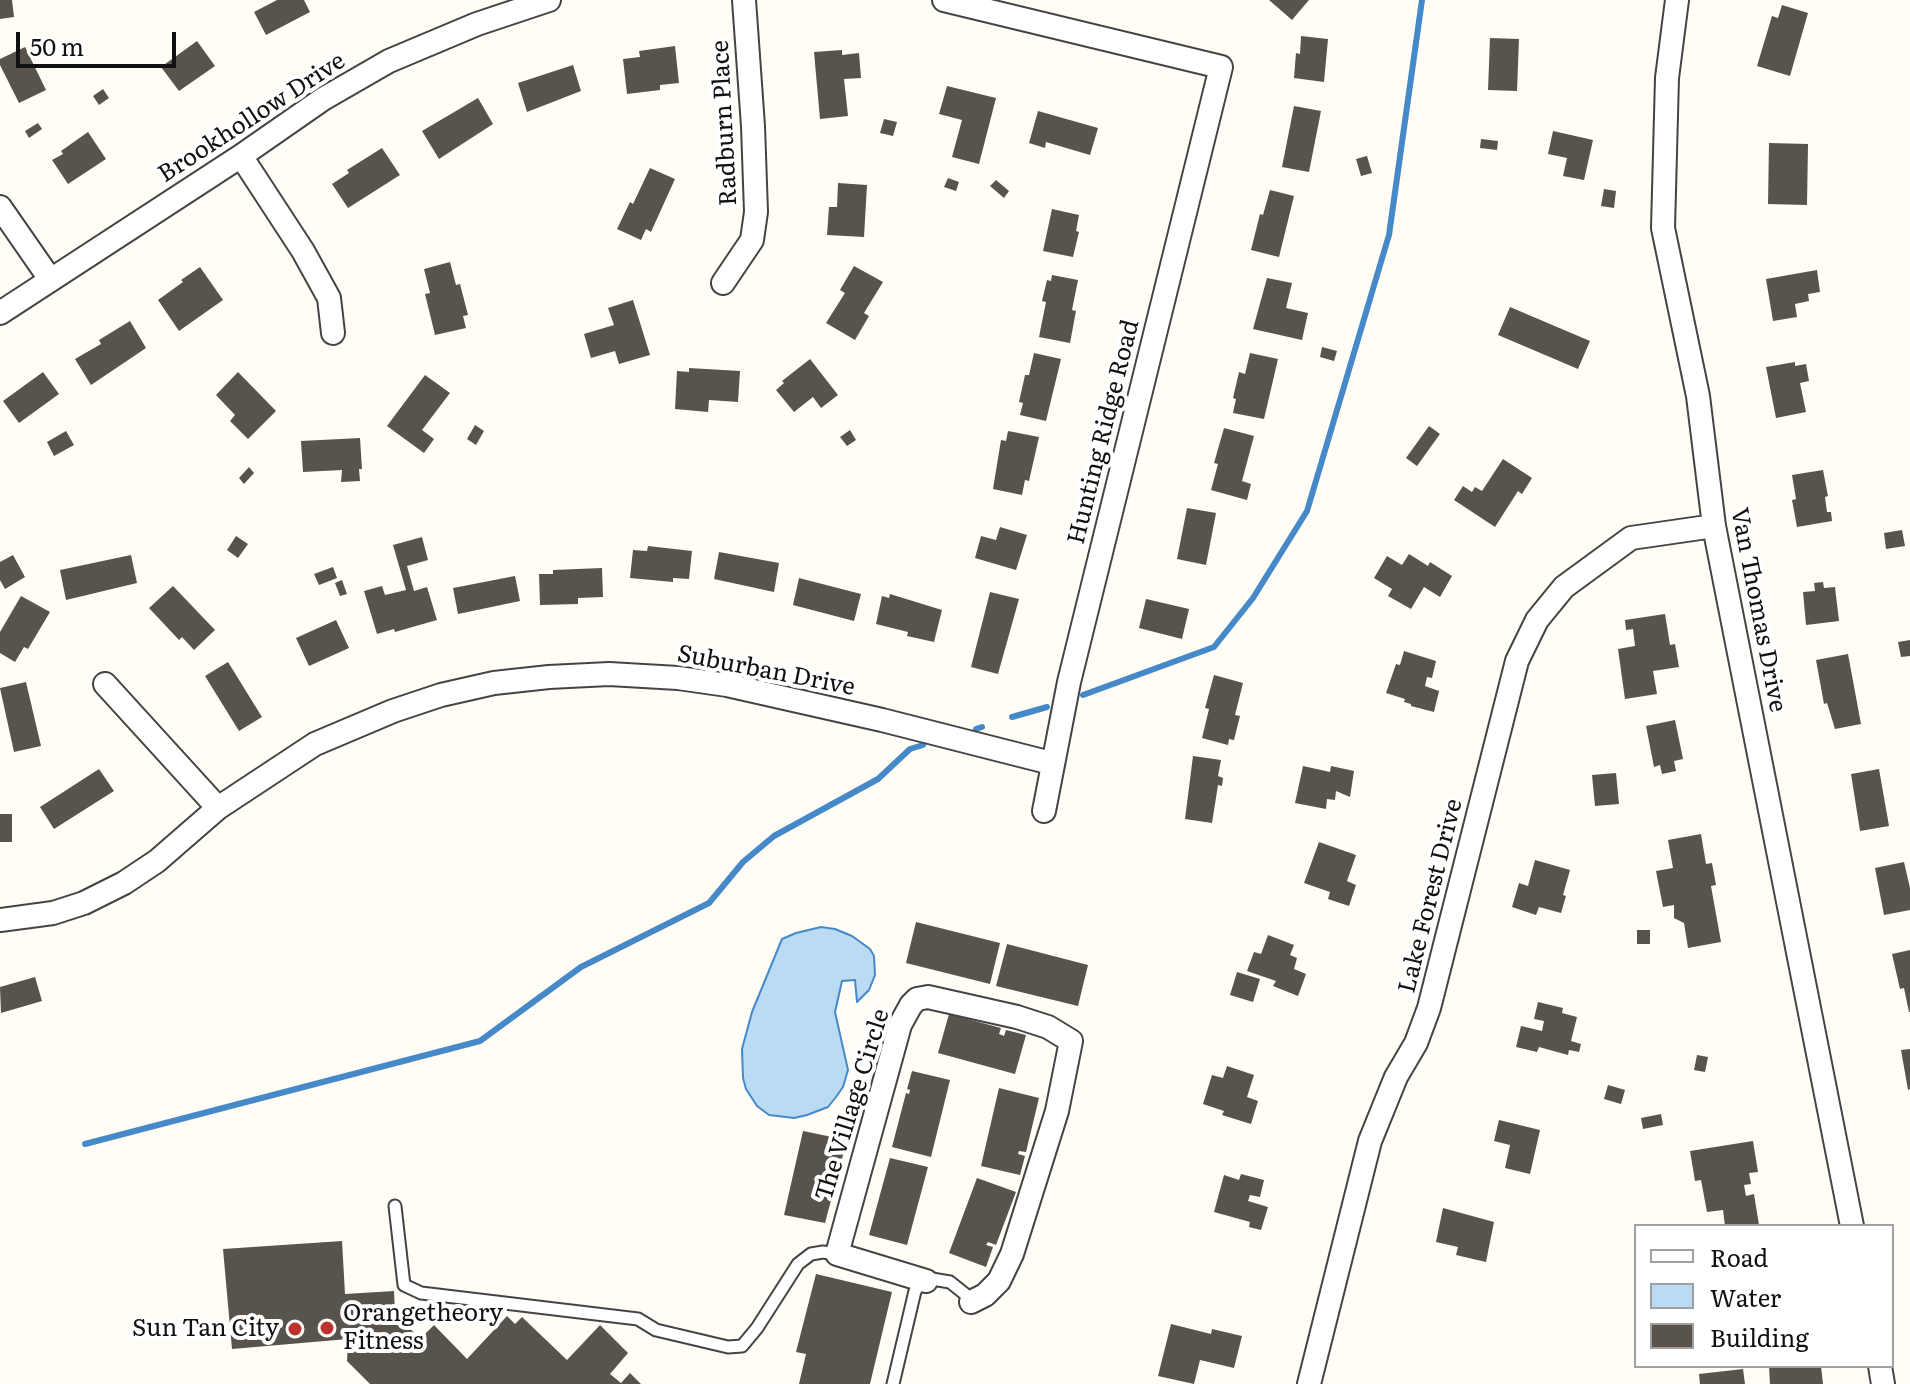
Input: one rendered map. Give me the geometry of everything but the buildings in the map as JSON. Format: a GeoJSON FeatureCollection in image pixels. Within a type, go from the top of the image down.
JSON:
{"type":"FeatureCollection","features":[{"type":"Feature","properties":{"kind":"street","name":"Brookhollow Drive"},"geometry":{"type":"LineString","coordinates":[[0,313],[323,99],[389,61],[477,24],[549,0]]}},
{"type":"Feature","properties":{"kind":"street","name":"Radburn Place"},"geometry":{"type":"LineString","coordinates":[[723,283],[752,240],[756,212],[744,0]]}},
{"type":"Feature","properties":{"kind":"street","name":"Hunting Ridge Road"},"geometry":{"type":"LineString","coordinates":[[944,0],[1221,67],[1051,763],[1044,811]]}},
{"type":"Feature","properties":{"kind":"street","name":"Van Thomas Drive"},"geometry":{"type":"LineString","coordinates":[[1677,0],[1667,78],[1663,228],[1698,396],[1714,526],[1852,1224]]}},
{"type":"Feature","properties":{"kind":"street"},"geometry":{"type":"LineString","coordinates":[[241,156],[303,251],[329,298],[333,333]]}},
{"type":"Feature","properties":{"kind":"street"},"geometry":{"type":"LineString","coordinates":[[0,207],[50,279]]}},
{"type":"Feature","properties":{"kind":"street","name":"Lake Forest Drive"},"geometry":{"type":"LineString","coordinates":[[1309,1384],[1370,1141],[1429,1008],[1517,661],[1537,620],[1564,587],[1631,538],[1714,526]]}},
{"type":"Feature","properties":{"kind":"street","name":"Suburban Drive"},"geometry":{"type":"LineString","coordinates":[[0,920],[53,913],[84,903],[124,883],[157,861],[218,808],[315,744],[393,711],[441,695],[494,683],[609,674],[678,678],[727,685],[1051,763]]}},
{"type":"Feature","properties":{"kind":"street"},"geometry":{"type":"LineString","coordinates":[[105,684],[218,808]]}},
{"type":"Feature","properties":{"kind":"street","name":"The Village Circle"},"geometry":{"type":"LineString","coordinates":[[926,1281],[837,1254],[900,1025],[911,1005],[917,999],[928,997],[1017,1017],[1048,1027],[1071,1041],[1057,1111],[1012,1254],[999,1281],[985,1295],[971,1302]]}},
{"type":"Feature","properties":{"kind":"lane"},"geometry":{"type":"LineString","coordinates":[[395,1206],[404,1285],[421,1293],[638,1319],[656,1330],[728,1347],[742,1346],[798,1264],[811,1254],[837,1254]]}},
{"type":"Feature","properties":{"kind":"lane"},"geometry":{"type":"LineString","coordinates":[[893,1384],[915,1291],[926,1281]]}},
{"type":"Feature","properties":{"kind":"lane","name":"The Village Circle"},"geometry":{"type":"LineString","coordinates":[[926,1281],[950,1282],[971,1302]]}},
{"type":"Feature","properties":{"kind":"water"},"geometry":{"type":"Polygon","coordinates":[[[821,927],[852,936],[870,949],[874,956],[875,975],[869,990],[857,1002],[855,980],[842,981],[835,1012],[848,1070],[836,1097],[828,1107],[807,1115],[794,1118],[769,1115],[757,1106],[743,1078],[742,1049],[752,1012],[782,939],[821,927]]]}},
{"type":"Feature","properties":{"kind":"waterway"},"geometry":{"type":"LineString","coordinates":[[1083,695],[1214,647],[1253,598],[1307,511],[1389,235],[1422,0]]}},
{"type":"Feature","properties":{"kind":"waterway"},"geometry":{"type":"LineString","coordinates":[[1012,717],[1047,707]]}},
{"type":"Feature","properties":{"kind":"waterway"},"geometry":{"type":"LineString","coordinates":[[976,729],[982,727]]}},
{"type":"Feature","properties":{"kind":"waterway"},"geometry":{"type":"LineString","coordinates":[[85,1144],[480,1041],[581,967],[709,903],[743,862],[774,836],[878,779],[910,749],[923,745]]}},
{"type":"Feature","properties":{"kind":"place","name":"Orangetheory Fitness"},"geometry":{"type":"Point","coordinates":[327,1328]}},
{"type":"Feature","properties":{"kind":"place","name":"Sun Tan City"},"geometry":{"type":"Point","coordinates":[295,1329]}}]}
